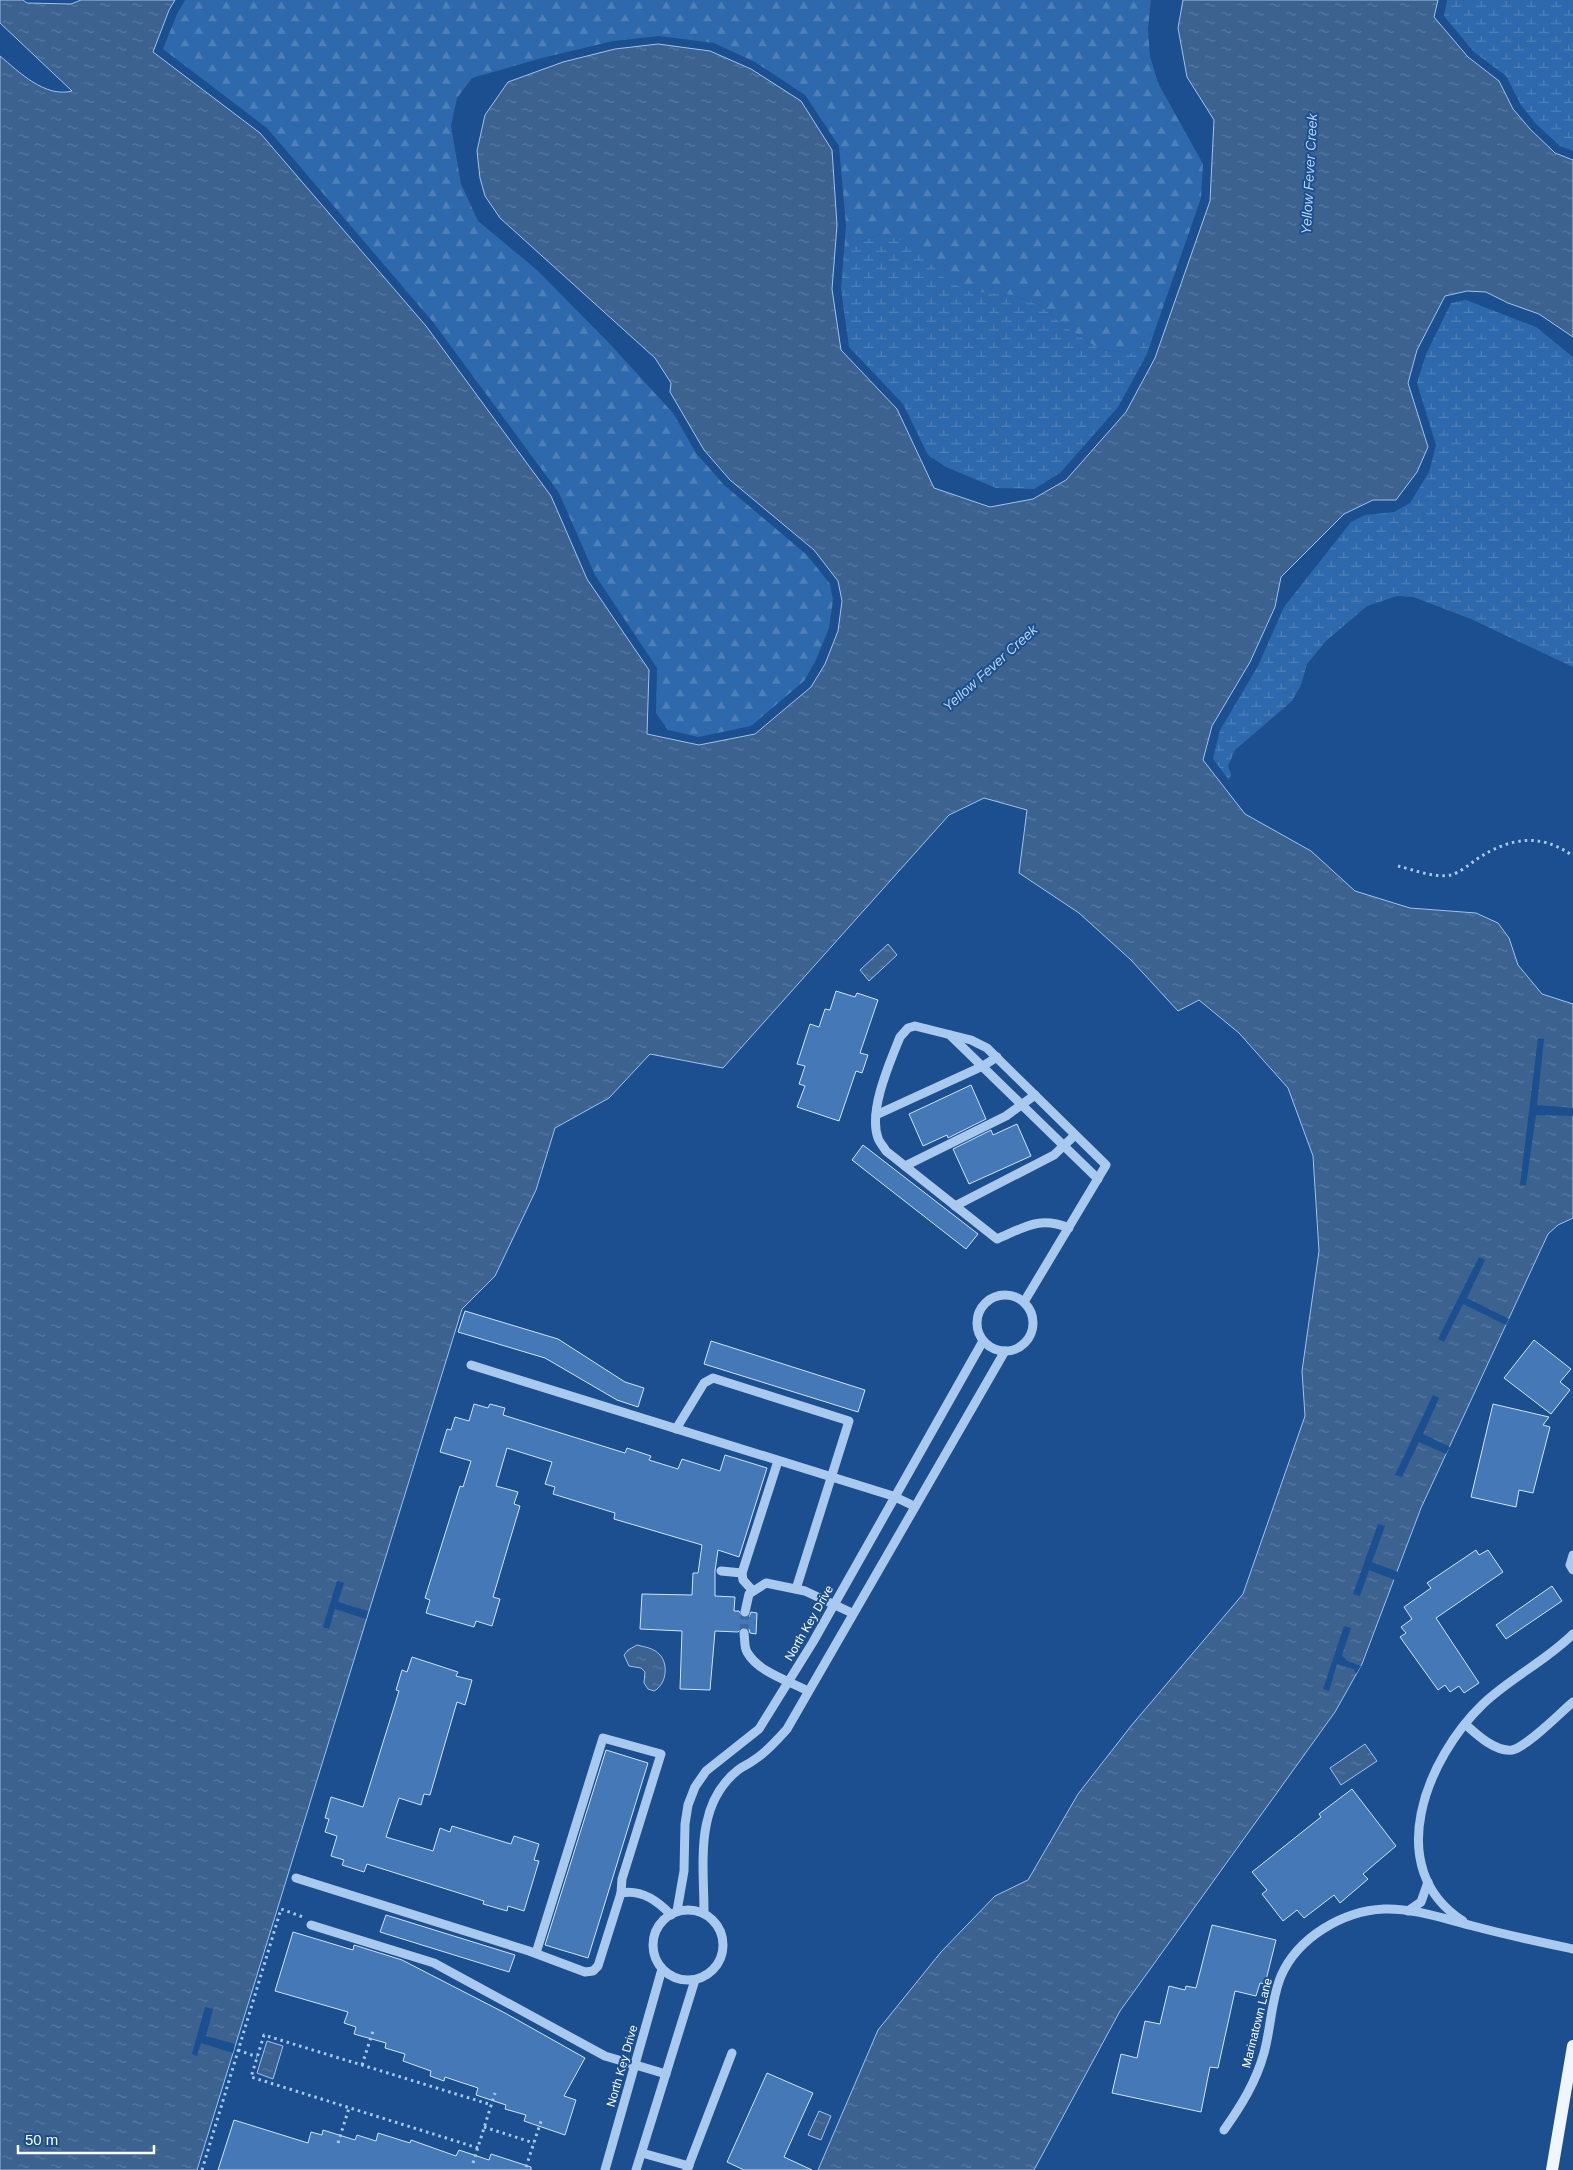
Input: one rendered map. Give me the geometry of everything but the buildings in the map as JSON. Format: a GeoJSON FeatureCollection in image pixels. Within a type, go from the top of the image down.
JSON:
{"type":"FeatureCollection","features":[{"type":"Feature","properties":{"kind":"main road"},"geometry":{"type":"LineString","coordinates":[[1552,2170],[1573,2046]]}},
{"type":"Feature","properties":{"kind":"street"},"geometry":{"type":"LineString","coordinates":[[1024,1302],[1069,1228],[1106,1165],[986,1048],[971,1040],[949,1034],[915,1026],[908,1028],[900,1037],[890,1062],[876,1115],[878,1138],[886,1151],[997,1239],[1036,1222],[1048,1221],[1069,1228]]}},
{"type":"Feature","properties":{"kind":"street"},"geometry":{"type":"LineString","coordinates":[[949,1034],[1098,1179]]}},
{"type":"Feature","properties":{"kind":"street"},"geometry":{"type":"LineString","coordinates":[[876,1115],[983,1066],[997,1057]]}},
{"type":"Feature","properties":{"kind":"street"},"geometry":{"type":"LineString","coordinates":[[905,1166],[1006,1116],[1035,1095]]}},
{"type":"Feature","properties":{"kind":"street"},"geometry":{"type":"LineString","coordinates":[[955,1206],[1054,1155],[1075,1135]]}},
{"type":"Feature","properties":{"kind":"street"},"geometry":{"type":"LineString","coordinates":[[1007,1294],[1024,1302],[1033,1319],[1030,1337],[1023,1345],[1005,1352],[990,1348],[982,1341],[977,1330],[976,1320],[980,1308],[987,1301],[997,1295],[1007,1294]]}},
{"type":"Feature","properties":{"kind":"street","name":"North Key Drive"},"geometry":{"type":"LineString","coordinates":[[674,1913],[684,1871],[686,1815],[694,1787],[706,1771],[759,1729],[834,1605],[893,1496],[982,1341]]}},
{"type":"Feature","properties":{"kind":"street"},"geometry":{"type":"LineString","coordinates":[[704,1913],[704,1842],[709,1810],[720,1787],[738,1770],[772,1746],[787,1729],[852,1613],[1005,1352]]}},
{"type":"Feature","properties":{"kind":"street"},"geometry":{"type":"LineString","coordinates":[[471,1365],[893,1496],[914,1506]]}},
{"type":"Feature","properties":{"kind":"street"},"geometry":{"type":"LineString","coordinates":[[676,1429],[704,1383],[713,1378],[849,1421],[796,1589]]}},
{"type":"Feature","properties":{"kind":"street"},"geometry":{"type":"LineString","coordinates":[[753,1591],[743,1580],[742,1573],[778,1461]]}},
{"type":"Feature","properties":{"kind":"street"},"geometry":{"type":"LineString","coordinates":[[1573,1555],[1570,1565],[1573,1570]]}},
{"type":"Feature","properties":{"kind":"street"},"geometry":{"type":"LineString","coordinates":[[721,1571],[742,1573]]}},
{"type":"Feature","properties":{"kind":"street"},"geometry":{"type":"LineString","coordinates":[[745,1612],[749,1594],[766,1583],[796,1589],[852,1613]]}},
{"type":"Feature","properties":{"kind":"street"},"geometry":{"type":"LineString","coordinates":[[744,1633],[746,1651],[753,1660],[768,1671],[808,1691]]}},
{"type":"Feature","properties":{"kind":"street"},"geometry":{"type":"LineString","coordinates":[[1469,1925],[1452,1914],[1438,1900],[1428,1882],[1418,1841],[1420,1819],[1436,1767],[1444,1751],[1464,1724],[1484,1703],[1573,1634]]}},
{"type":"Feature","properties":{"kind":"street"},"geometry":{"type":"LineString","coordinates":[[1464,1724],[1479,1737],[1497,1747],[1510,1750],[1523,1746],[1573,1702]]}},
{"type":"Feature","properties":{"kind":"street"},"geometry":{"type":"LineString","coordinates":[[296,1878],[536,1953],[585,1972],[593,1971],[598,1966],[622,1893],[622,1879],[661,1754],[603,1738],[536,1953]]}},
{"type":"Feature","properties":{"kind":"street"},"geometry":{"type":"LineString","coordinates":[[1408,1911],[1421,1902],[1428,1882]]}},
{"type":"Feature","properties":{"kind":"street"},"geometry":{"type":"LineString","coordinates":[[622,1893],[629,1892],[657,1900],[674,1913]]}},
{"type":"Feature","properties":{"kind":"street"},"geometry":{"type":"LineString","coordinates":[[693,1909],[704,1913],[719,1927],[724,1948],[721,1959],[706,1976],[694,1980],[672,1977],[662,1969],[656,1960],[653,1939],[663,1920],[674,1913],[693,1909]]}},
{"type":"Feature","properties":{"kind":"street","name":"Marinatown Lane"},"geometry":{"type":"LineString","coordinates":[[1224,2130],[1244,2101],[1256,2077],[1264,2053],[1281,1976],[1294,1954],[1314,1934],[1336,1922],[1361,1913],[1377,1910],[1408,1911],[1573,1949]]}},
{"type":"Feature","properties":{"kind":"street"},"geometry":{"type":"LineString","coordinates":[[311,1925],[434,1963],[605,2056],[666,2074]]}},
{"type":"Feature","properties":{"kind":"street","name":"North Key Drive"},"geometry":{"type":"LineString","coordinates":[[605,2170],[662,1969]]}},
{"type":"Feature","properties":{"kind":"street"},"geometry":{"type":"LineString","coordinates":[[636,2170],[694,1980]]}},
{"type":"Feature","properties":{"kind":"street"},"geometry":{"type":"LineString","coordinates":[[642,2153],[688,2168],[732,2053]]}},
{"type":"Feature","properties":{"kind":"path"},"geometry":{"type":"LineString","coordinates":[[1398,866],[1430,874],[1452,875],[1496,847],[1525,840],[1543,841],[1558,846],[1573,856]]}},
{"type":"Feature","properties":{"kind":"path"},"geometry":{"type":"LineString","coordinates":[[202,2170],[281,1909],[306,1918],[311,1925]]}},
{"type":"Feature","properties":{"kind":"path"},"geometry":{"type":"LineString","coordinates":[[362,2065],[374,2031]]}},
{"type":"Feature","properties":{"kind":"path"},"geometry":{"type":"LineString","coordinates":[[478,2148],[251,2078],[264,2035],[492,2105]]}},
{"type":"Feature","properties":{"kind":"path"},"geometry":{"type":"LineString","coordinates":[[238,2050],[257,2057]]}},
{"type":"Feature","properties":{"kind":"path"},"geometry":{"type":"LineString","coordinates":[[473,2163],[495,2093]]}},
{"type":"Feature","properties":{"kind":"path"},"geometry":{"type":"LineString","coordinates":[[338,2143],[349,2108]]}},
{"type":"Feature","properties":{"kind":"path"},"geometry":{"type":"LineString","coordinates":[[526,2167],[542,2118]]}},
{"type":"Feature","properties":{"kind":"path"},"geometry":{"type":"LineString","coordinates":[[484,2127],[534,2143]]}},
{"type":"Feature","properties":{"kind":"green space"},"geometry":{"type":"Polygon","coordinates":[[[185,0],[1151,0],[1148,29],[1150,56],[1158,83],[1203,164],[1201,198],[1155,330],[1134,353],[1101,350],[1067,328],[1039,305],[1012,295],[968,292],[946,280],[904,242],[884,234],[857,242],[844,252],[846,225],[839,146],[805,95],[755,62],[714,43],[659,36],[613,41],[542,58],[472,78],[457,98],[451,126],[461,184],[478,221],[537,270],[609,343],[673,413],[696,453],[724,485],[807,555],[830,584],[833,600],[829,628],[816,660],[804,681],[751,726],[698,737],[668,730],[656,713],[657,668],[595,575],[559,493],[433,322],[267,128],[163,49],[177,14],[185,0]]]}},
{"type":"Feature","properties":{"kind":"green space"},"geometry":{"type":"Polygon","coordinates":[[[1447,0],[1573,0],[1573,151],[1560,146],[1536,124],[1521,105],[1506,76],[1474,52],[1444,16],[1447,0]]]}},
{"type":"Feature","properties":{"kind":"green space"},"geometry":{"type":"Polygon","coordinates":[[[884,234],[904,242],[932,265],[946,280],[968,291],[1012,295],[1039,305],[1067,328],[1101,350],[1134,353],[1155,330],[1147,354],[1118,407],[1060,473],[1034,489],[996,488],[946,467],[928,455],[903,404],[849,347],[841,289],[844,252],[857,242],[884,234]]]}},
{"type":"Feature","properties":{"kind":"green space"},"geometry":{"type":"Polygon","coordinates":[[[1466,300],[1536,327],[1573,357],[1573,667],[1471,619],[1413,597],[1397,596],[1367,606],[1326,641],[1307,664],[1301,685],[1292,701],[1235,750],[1228,766],[1231,774],[1229,780],[1213,759],[1220,730],[1258,666],[1284,607],[1351,522],[1365,515],[1394,512],[1410,503],[1429,472],[1436,445],[1417,383],[1426,354],[1451,303],[1466,300]]]}},
{"type":"Feature","properties":{"kind":"water","name":"Yellow Fever Creek"},"geometry":{"type":"Polygon","coordinates":[[[0,0],[71,4],[81,0],[175,0],[169,10],[153,52],[260,133],[426,326],[551,496],[587,579],[649,670],[647,734],[699,745],[755,734],[811,687],[825,664],[838,631],[842,601],[838,581],[814,550],[730,480],[704,450],[670,392],[671,383],[655,358],[500,218],[485,196],[480,178],[477,151],[485,115],[508,82],[563,62],[615,49],[658,44],[710,51],[751,69],[801,101],[832,150],[837,225],[832,289],[841,350],[897,409],[934,488],[990,507],[1033,499],[1066,480],[1126,412],[1155,358],[1210,201],[1214,120],[1187,77],[1178,28],[1183,0],[1438,0],[1434,17],[1468,57],[1499,81],[1513,109],[1530,129],[1555,153],[1573,160],[1573,337],[1539,314],[1508,303],[1486,292],[1467,291],[1445,296],[1417,350],[1408,383],[1428,447],[1417,472],[1396,500],[1373,500],[1344,514],[1281,577],[1275,607],[1250,662],[1212,726],[1203,760],[1245,814],[1311,851],[1355,891],[1410,908],[1476,913],[1498,923],[1509,938],[1518,965],[1542,994],[1573,1004],[1573,1218],[1558,1225],[1548,1234],[1421,1508],[1362,1664],[1335,1712],[1120,2011],[1034,2170],[818,2170],[878,2030],[941,1952],[995,1896],[1028,1880],[1078,1794],[1131,1726],[1243,1594],[1305,1416],[1302,1371],[1319,1251],[1313,1156],[1288,1088],[1239,1033],[1199,1000],[1178,1011],[1131,960],[1079,913],[1019,873],[1027,810],[984,798],[949,815],[723,1068],[650,1054],[609,1098],[555,1128],[536,1190],[495,1276],[462,1309],[197,2170],[0,2170],[0,56],[24,76],[42,87],[52,91],[72,91],[0,23],[0,0]]]}},
{"type":"Feature","properties":{"kind":"water"},"geometry":{"type":"Polygon","coordinates":[[[888,944],[897,955],[869,981],[860,970],[888,944]]]}},
{"type":"Feature","properties":{"kind":"water"},"geometry":{"type":"Polygon","coordinates":[[[637,1645],[655,1651],[660,1655],[665,1664],[664,1680],[654,1691],[648,1689],[644,1683],[645,1672],[641,1668],[629,1666],[624,1655],[628,1650],[637,1645]]]}},
{"type":"Feature","properties":{"kind":"water"},"geometry":{"type":"Polygon","coordinates":[[[1365,1744],[1377,1761],[1341,1785],[1330,1768],[1365,1744]]]}},
{"type":"Feature","properties":{"kind":"water"},"geometry":{"type":"Polygon","coordinates":[[[267,2041],[283,2046],[273,2079],[257,2073],[267,2041]]]}},
{"type":"Feature","properties":{"kind":"water"},"geometry":{"type":"Polygon","coordinates":[[[819,2111],[831,2116],[821,2140],[808,2135],[819,2111]]]}},
{"type":"Feature","properties":{"kind":"pier"},"geometry":{"type":"Polygon","coordinates":[[[1538,1038],[1544,1039],[1537,1105],[1573,1108],[1573,1116],[1536,1115],[1526,1185],[1520,1185],[1538,1038]]]}},
{"type":"Feature","properties":{"kind":"pier"},"geometry":{"type":"Polygon","coordinates":[[[1479,1257],[1485,1260],[1467,1298],[1509,1319],[1506,1325],[1463,1304],[1444,1342],[1438,1339],[1479,1257]]]}},
{"type":"Feature","properties":{"kind":"pier"},"geometry":{"type":"Polygon","coordinates":[[[1433,1395],[1439,1398],[1423,1434],[1450,1447],[1446,1454],[1419,1442],[1402,1477],[1395,1475],[1433,1395]]]}},
{"type":"Feature","properties":{"kind":"pier"},"geometry":{"type":"Polygon","coordinates":[[[1378,1524],[1385,1526],[1372,1562],[1398,1572],[1395,1580],[1369,1570],[1360,1596],[1353,1594],[1378,1524]]]}},
{"type":"Feature","properties":{"kind":"pier"},"geometry":{"type":"Polygon","coordinates":[[[337,1581],[344,1583],[338,1602],[368,1611],[366,1619],[335,1609],[329,1629],[323,1627],[337,1581]]]}},
{"type":"Feature","properties":{"kind":"pier"},"geometry":{"type":"Polygon","coordinates":[[[1344,1626],[1351,1628],[1342,1655],[1347,1661],[1361,1666],[1356,1674],[1354,1669],[1337,1664],[1329,1691],[1323,1689],[1344,1626]]]}},
{"type":"Feature","properties":{"kind":"pier"},"geometry":{"type":"Polygon","coordinates":[[[205,2007],[213,2009],[206,2036],[235,2044],[233,2053],[201,2043],[197,2056],[192,2054],[205,2007]]]}},
{"type":"Feature","properties":{"kind":"tunnel"},"geometry":{"type":"LineString","coordinates":[[744,1633],[745,1612]]}}]}
